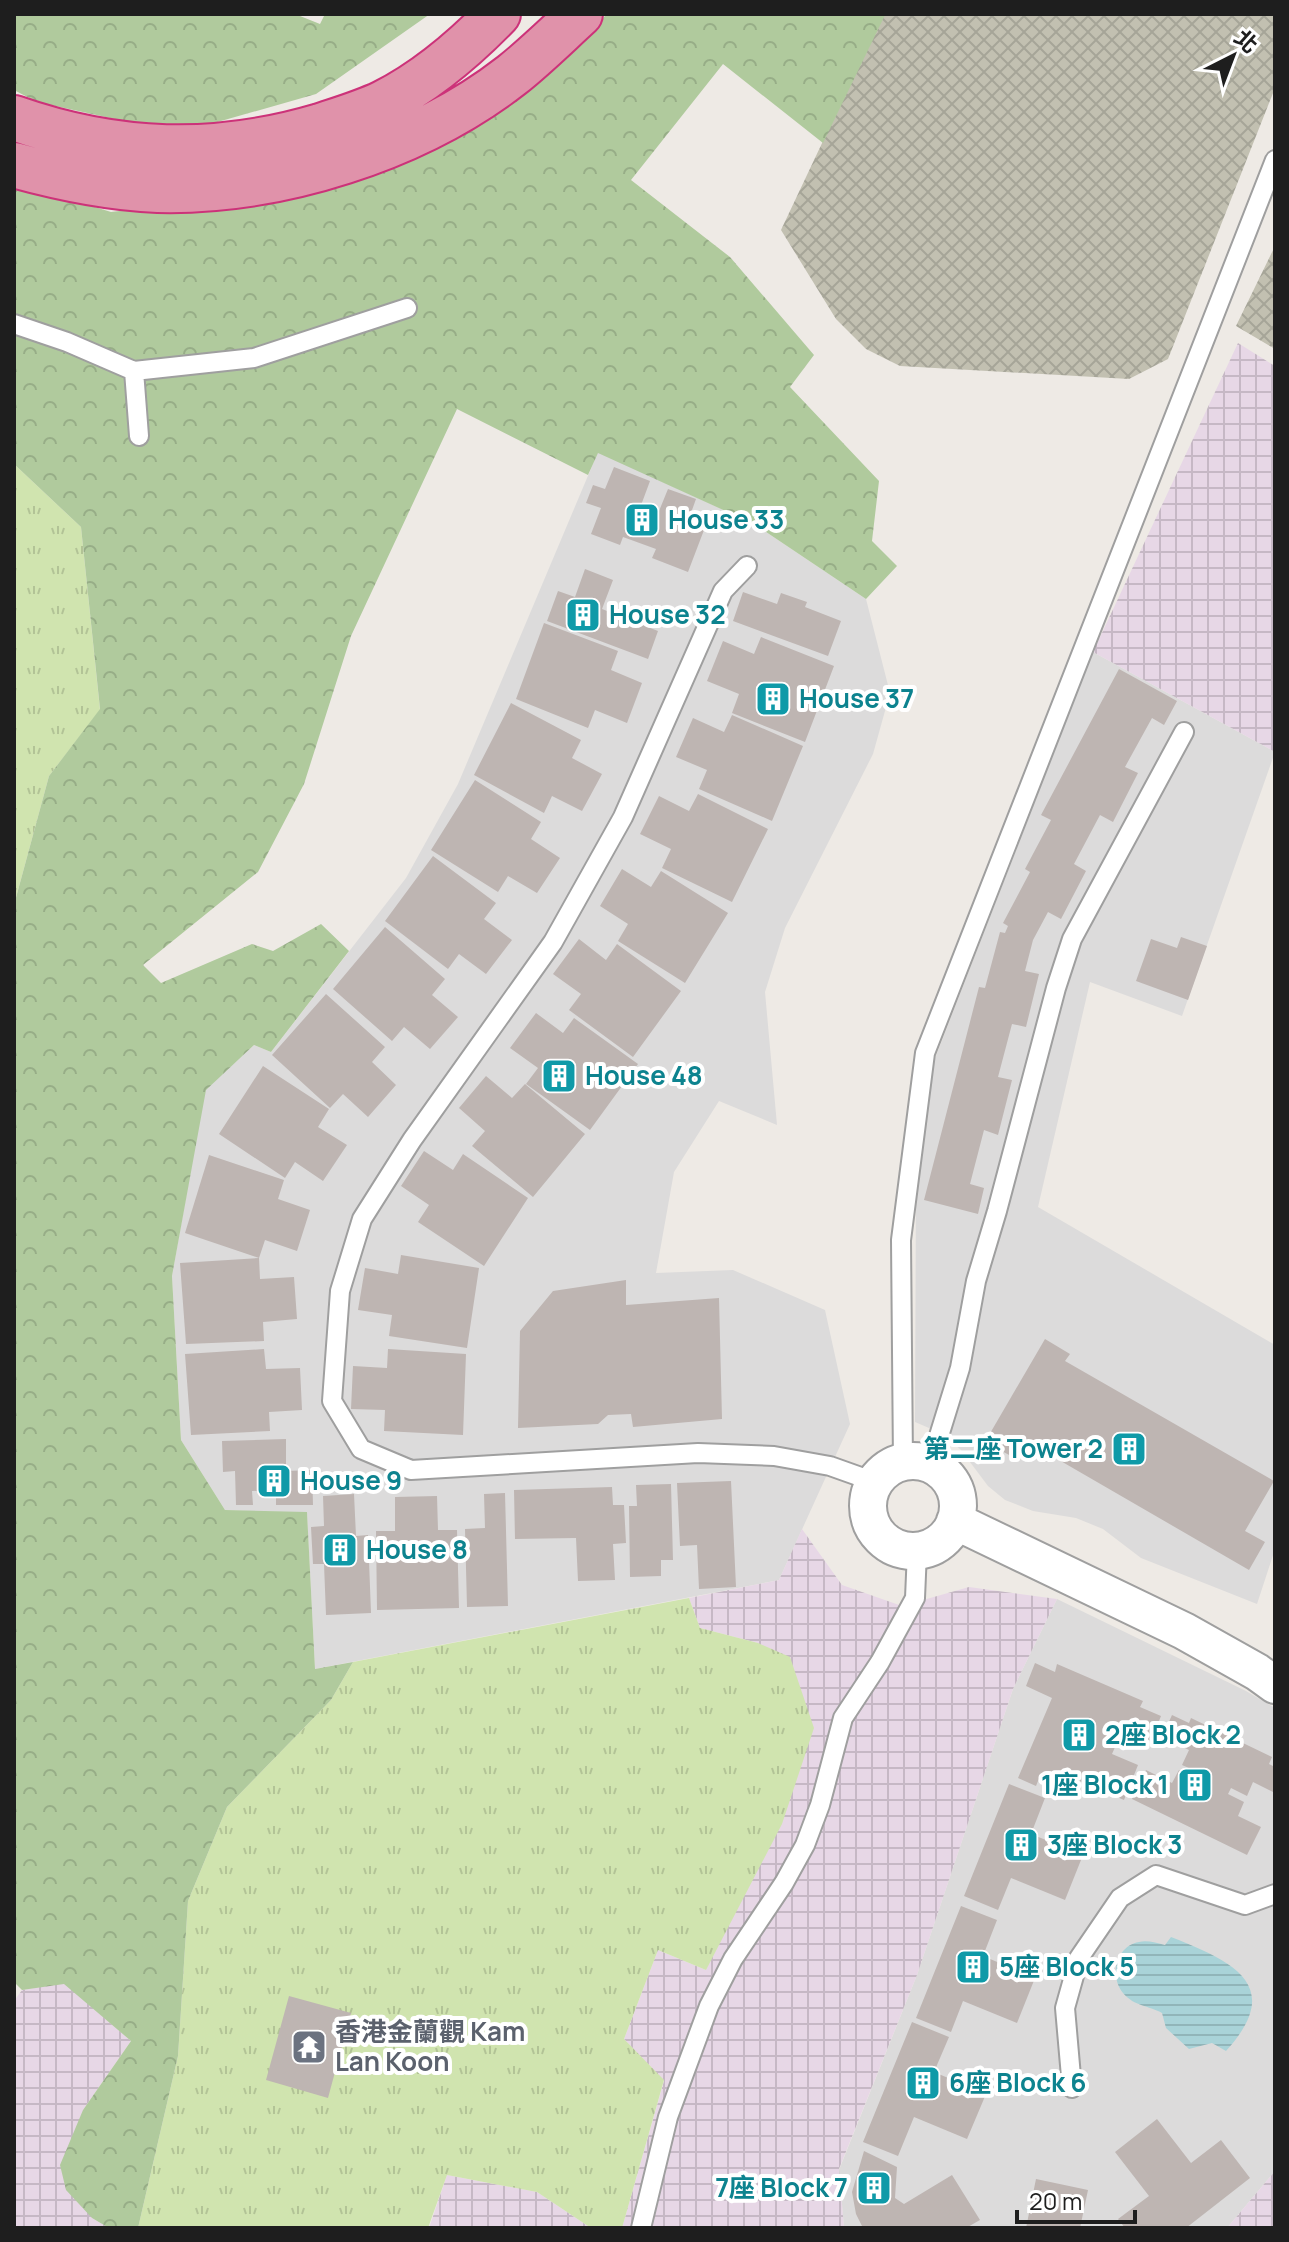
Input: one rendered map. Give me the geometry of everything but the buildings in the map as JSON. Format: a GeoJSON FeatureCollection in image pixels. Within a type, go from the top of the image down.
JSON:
{"type":"FeatureCollection","features":[{"type":"Feature","properties":{"kind":"highway"},"geometry":{"type":"LineString","coordinates":[[14,118],[67,134],[135,146],[208,147],[273,139],[359,114],[385,102],[440,67],[498,14]]}},
{"type":"Feature","properties":{"kind":"highway"},"geometry":{"type":"LineString","coordinates":[[14,165],[65,179],[158,190],[253,184],[345,163],[445,118],[511,76],[580,14]]}},
{"type":"Feature","properties":{"kind":"street"},"geometry":{"type":"LineString","coordinates":[[903,1470],[941,1472],[950,1482],[958,1508],[955,1521],[940,1542],[917,1551],[889,1545],[871,1523],[868,1510],[869,1495],[903,1470]]}},
{"type":"Feature","properties":{"kind":"street"},"geometry":{"type":"LineString","coordinates":[[955,1521],[1184,1631],[1275,1685]]}},
{"type":"Feature","properties":{"kind":"lane"},"geometry":{"type":"LineString","coordinates":[[903,1470],[901,1240],[925,1053],[1275,160]]}},
{"type":"Feature","properties":{"kind":"lane"},"geometry":{"type":"LineString","coordinates":[[14,324],[67,342],[134,371],[254,358],[407,308]]}},
{"type":"Feature","properties":{"kind":"lane"},"geometry":{"type":"LineString","coordinates":[[134,371],[139,436]]}},
{"type":"Feature","properties":{"kind":"lane"},"geometry":{"type":"LineString","coordinates":[[747,566],[723,591],[623,817],[553,942],[412,1140],[362,1219],[340,1291],[332,1401],[361,1449],[411,1470],[698,1453],[774,1456],[830,1466],[903,1470]]}},
{"type":"Feature","properties":{"kind":"lane"},"geometry":{"type":"LineString","coordinates":[[903,1470],[960,1368],[976,1281],[1072,939],[1184,732]]}},
{"type":"Feature","properties":{"kind":"lane"},"geometry":{"type":"LineString","coordinates":[[641,2228],[668,2117],[709,2006],[733,1959],[784,1883],[805,1845],[820,1805],[843,1718],[880,1662],[915,1598],[917,1551]]}},
{"type":"Feature","properties":{"kind":"lane"},"geometry":{"type":"LineString","coordinates":[[1072,2088],[1065,2008],[1079,1958],[1120,1898],[1156,1875],[1245,1905],[1275,1894]]}},
{"type":"Feature","properties":{"kind":"shaded area"},"geometry":{"type":"Polygon","coordinates":[[[883,14],[1275,14],[1275,88],[1168,359],[1129,379],[900,366],[866,349],[836,319],[781,230],[883,14]]]}},
{"type":"Feature","properties":{"kind":"shaded area"},"geometry":{"type":"Polygon","coordinates":[[[1275,246],[1275,349],[1236,326],[1275,246]]]}},
{"type":"Feature","properties":{"kind":"shaded area"},"geometry":{"type":"Polygon","coordinates":[[[1238,343],[1275,366],[1275,752],[1093,652],[1238,343]]]}},
{"type":"Feature","properties":{"kind":"shaded area"},"geometry":{"type":"Polygon","coordinates":[[[598,452],[754,524],[866,599],[890,693],[873,754],[785,928],[765,992],[777,1125],[719,1101],[674,1172],[656,1273],[733,1270],[825,1310],[850,1424],[779,1580],[315,1669],[307,1513],[225,1510],[181,1440],[172,1276],[205,1090],[254,1045],[271,1052],[406,878],[458,784],[598,452]]]}},
{"type":"Feature","properties":{"kind":"shaded area"},"geometry":{"type":"Polygon","coordinates":[[[1093,652],[1275,752],[1182,1016],[1090,982],[1038,1207],[1275,1345],[1275,1549],[1257,1604],[1141,1558],[1103,1529],[1076,1518],[1033,1511],[1005,1500],[988,1486],[961,1450],[943,1434],[915,1422],[916,1181],[934,1061],[1093,652]]]}},
{"type":"Feature","properties":{"kind":"shaded area"},"geometry":{"type":"Polygon","coordinates":[[[802,1529],[842,1585],[902,1606],[969,1587],[1057,1599],[1013,1689],[917,1975],[839,2169],[844,2228],[622,2228],[664,2081],[624,2039],[658,1950],[706,1970],[758,1643],[700,1628],[689,1598],[779,1580],[802,1529]]]}},
{"type":"Feature","properties":{"kind":"shaded area"},"geometry":{"type":"Polygon","coordinates":[[[1057,1599],[1275,1708],[1275,2171],[1227,2228],[844,2228],[839,2170],[917,1975],[1013,1689],[1057,1599]]]}},
{"type":"Feature","properties":{"kind":"shaded area"},"geometry":{"type":"Polygon","coordinates":[[[64,1983],[131,2041],[83,2110],[92,2218],[109,2228],[14,2228],[14,2001],[22,1990],[64,1983]]]}},
{"type":"Feature","properties":{"kind":"shaded area"},"geometry":{"type":"Polygon","coordinates":[[[1275,2171],[1275,2228],[1227,2228],[1275,2171]]]}},
{"type":"Feature","properties":{"kind":"shaded area"},"geometry":{"type":"Polygon","coordinates":[[[447,2175],[537,2192],[591,2228],[429,2228],[447,2175]]]}},
{"type":"Feature","properties":{"kind":"green space"},"geometry":{"type":"Polygon","coordinates":[[[14,14],[295,14],[320,24],[325,14],[430,14],[316,94],[179,133],[37,102],[14,90],[14,14]]]}},
{"type":"Feature","properties":{"kind":"green space"},"geometry":{"type":"Polygon","coordinates":[[[607,14],[885,15],[823,143],[723,64],[631,180],[730,257],[814,355],[790,387],[879,481],[872,541],[897,566],[866,599],[754,524],[598,453],[588,475],[457,409],[351,636],[304,784],[258,872],[143,965],[161,983],[252,944],[273,951],[321,924],[349,951],[271,1052],[254,1045],[206,1090],[172,1276],[181,1440],[225,1510],[307,1512],[315,1669],[353,1662],[331,1700],[227,1807],[188,1901],[178,2056],[138,2228],[109,2228],[92,2218],[66,2190],[60,2165],[83,2110],[131,2041],[64,1984],[22,1990],[14,1982],[14,905],[49,776],[100,709],[81,527],[14,464],[14,182],[111,212],[265,194],[582,39],[607,14]]]}},
{"type":"Feature","properties":{"kind":"green space"},"geometry":{"type":"Polygon","coordinates":[[[14,464],[81,527],[100,710],[49,776],[14,905],[14,464]]]}},
{"type":"Feature","properties":{"kind":"green space"},"geometry":{"type":"Polygon","coordinates":[[[689,1598],[700,1628],[758,1643],[790,1657],[814,1728],[782,1824],[706,1970],[658,1950],[624,2039],[664,2080],[622,2228],[591,2228],[537,2192],[447,2175],[428,2228],[138,2228],[178,2056],[188,1901],[227,1807],[331,1700],[353,1662],[689,1598]]]}},
{"type":"Feature","properties":{"kind":"water"},"geometry":{"type":"Polygon","coordinates":[[[1171,1937],[1231,1966],[1244,1978],[1251,1992],[1251,2009],[1243,2028],[1226,2051],[1212,2043],[1189,2049],[1166,2028],[1162,2013],[1132,2001],[1119,1986],[1117,1963],[1125,1949],[1142,1941],[1165,1945],[1171,1937]]]}},
{"type":"Feature","properties":{"kind":"place","name":"House 33"},"geometry":{"type":"Point","coordinates":[642,520]}},
{"type":"Feature","properties":{"kind":"place","name":"House 32"},"geometry":{"type":"Point","coordinates":[583,615]}},
{"type":"Feature","properties":{"kind":"place","name":"House 37"},"geometry":{"type":"Point","coordinates":[773,699]}},
{"type":"Feature","properties":{"kind":"place","name":"House 48"},"geometry":{"type":"Point","coordinates":[559,1076]}},
{"type":"Feature","properties":{"kind":"place","name":"第二座 Tower 2"},"geometry":{"type":"Point","coordinates":[1129,1449]}},
{"type":"Feature","properties":{"kind":"place","name":"House 9"},"geometry":{"type":"Point","coordinates":[274,1481]}},
{"type":"Feature","properties":{"kind":"place","name":"House 8"},"geometry":{"type":"Point","coordinates":[340,1550]}},
{"type":"Feature","properties":{"kind":"place","name":"2座 Block 2"},"geometry":{"type":"Point","coordinates":[1079,1735]}},
{"type":"Feature","properties":{"kind":"place","name":"1座 Block 1"},"geometry":{"type":"Point","coordinates":[1195,1785]}},
{"type":"Feature","properties":{"kind":"place","name":"3座 Block 3"},"geometry":{"type":"Point","coordinates":[1021,1845]}},
{"type":"Feature","properties":{"kind":"place","name":"5座 Block 5"},"geometry":{"type":"Point","coordinates":[973,1967]}},
{"type":"Feature","properties":{"kind":"place","name":"香港金蘭觀 Kam Lan Koon"},"geometry":{"type":"Point","coordinates":[309,2047]}},
{"type":"Feature","properties":{"kind":"place","name":"6座 Block 6"},"geometry":{"type":"Point","coordinates":[923,2083]}},
{"type":"Feature","properties":{"kind":"place","name":"7座 Block 7"},"geometry":{"type":"Point","coordinates":[874,2188]}}]}
